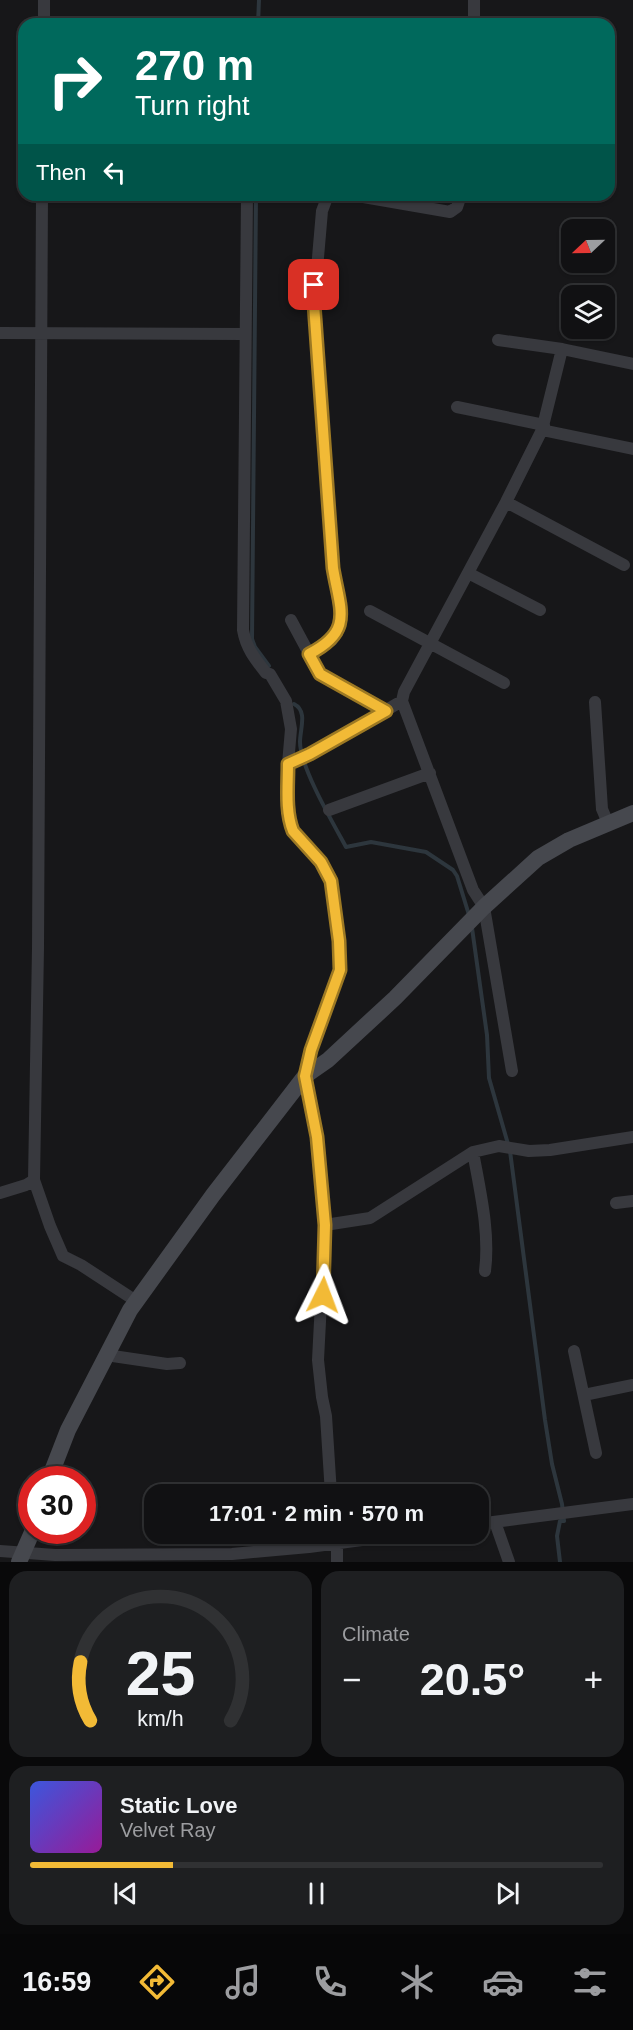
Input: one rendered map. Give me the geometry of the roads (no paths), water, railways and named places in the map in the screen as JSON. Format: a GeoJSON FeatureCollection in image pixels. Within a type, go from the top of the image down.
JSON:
{"type":"FeatureCollection","features":[{"type":"Feature","properties":{"kind":"street"},"geometry":{"type":"LineString","coordinates":[[44,0],[44,18]]}},
{"type":"Feature","properties":{"kind":"street"},"geometry":{"type":"LineString","coordinates":[[474,0],[474,18]]}},
{"type":"Feature","properties":{"kind":"street"},"geometry":{"type":"LineString","coordinates":[[42,201],[38,948],[34,1180],[63,1256],[136,1301]]}},
{"type":"Feature","properties":{"kind":"street"},"geometry":{"type":"LineString","coordinates":[[248,201],[243,630],[245,642],[251,654],[266,673],[270,674],[286,701],[291,729],[288,796],[291,825],[293,831],[321,862],[331,881],[339,941],[340,970],[311,1050],[305,1076],[317,1137],[325,1225],[318,1360],[326,1416],[330,1484]]}},
{"type":"Feature","properties":{"kind":"street"},"geometry":{"type":"LineString","coordinates":[[309,654],[332,640],[337,633],[341,619],[333,568],[314,304],[322,211],[326,201]]}},
{"type":"Feature","properties":{"kind":"street"},"geometry":{"type":"LineString","coordinates":[[387,201],[450,212],[457,207],[459,201]]}},
{"type":"Feature","properties":{"kind":"street"},"geometry":{"type":"LineString","coordinates":[[0,333],[245,334]]}},
{"type":"Feature","properties":{"kind":"street"},"geometry":{"type":"LineString","coordinates":[[498,340],[562,349],[633,364]]}},
{"type":"Feature","properties":{"kind":"street"},"geometry":{"type":"LineString","coordinates":[[512,1071],[480,910],[402,701],[404,692],[506,502],[543,427],[562,349]]}},
{"type":"Feature","properties":{"kind":"street"},"geometry":{"type":"LineString","coordinates":[[457,406],[633,449]]}},
{"type":"Feature","properties":{"kind":"street"},"geometry":{"type":"LineString","coordinates":[[506,502],[624,565]]}},
{"type":"Feature","properties":{"kind":"street"},"geometry":{"type":"LineString","coordinates":[[468,573],[540,610]]}},
{"type":"Feature","properties":{"kind":"street"},"geometry":{"type":"LineString","coordinates":[[370,611],[504,683]]}},
{"type":"Feature","properties":{"kind":"street"},"geometry":{"type":"LineString","coordinates":[[291,620],[320,674],[386,711]]}},
{"type":"Feature","properties":{"kind":"street"},"geometry":{"type":"LineString","coordinates":[[291,763],[402,701]]}},
{"type":"Feature","properties":{"kind":"street"},"geometry":{"type":"LineString","coordinates":[[595,702],[602,809],[608,824]]}},
{"type":"Feature","properties":{"kind":"street"},"geometry":{"type":"LineString","coordinates":[[329,810],[430,773]]}},
{"type":"Feature","properties":{"kind":"street"},"geometry":{"type":"LineString","coordinates":[[54,1466],[68,1430],[136,1301],[213,1195],[305,1076],[328,1060],[395,998],[480,910],[538,858],[568,840],[633,813]]}},
{"type":"Feature","properties":{"kind":"street"},"geometry":{"type":"LineString","coordinates":[[325,1225],[370,1218],[473,1152],[499,1146],[529,1151],[550,1150],[633,1137]]}},
{"type":"Feature","properties":{"kind":"street"},"geometry":{"type":"LineString","coordinates":[[473,1152],[486,1239],[485,1271]]}},
{"type":"Feature","properties":{"kind":"street"},"geometry":{"type":"LineString","coordinates":[[0,1193],[26,1185],[34,1180]]}},
{"type":"Feature","properties":{"kind":"street"},"geometry":{"type":"LineString","coordinates":[[616,1203],[633,1201]]}},
{"type":"Feature","properties":{"kind":"street"},"geometry":{"type":"LineString","coordinates":[[574,1351],[596,1453]]}},
{"type":"Feature","properties":{"kind":"street"},"geometry":{"type":"LineString","coordinates":[[106,1355],[167,1364],[180,1363]]}},
{"type":"Feature","properties":{"kind":"street"},"geometry":{"type":"LineString","coordinates":[[584,1395],[633,1385]]}},
{"type":"Feature","properties":{"kind":"street"},"geometry":{"type":"LineString","coordinates":[[489,1523],[633,1504]]}},
{"type":"Feature","properties":{"kind":"street"},"geometry":{"type":"LineString","coordinates":[[495,1522],[509,1562]]}},
{"type":"Feature","properties":{"kind":"street"},"geometry":{"type":"LineString","coordinates":[[22,1559],[28,1544]]}},
{"type":"Feature","properties":{"kind":"street"},"geometry":{"type":"LineString","coordinates":[[0,1551],[22,1559],[55,1555],[232,1554],[306,1544]]}},
{"type":"Feature","properties":{"kind":"street"},"geometry":{"type":"LineString","coordinates":[[335,1544],[337,1562]]}},
{"type":"Feature","properties":{"kind":"waterway"},"geometry":{"type":"LineString","coordinates":[[258,18],[259,0]]}},
{"type":"Feature","properties":{"kind":"waterway"},"geometry":{"type":"LineString","coordinates":[[256,201],[252,639],[269,666]]}},
{"type":"Feature","properties":{"kind":"waterway"},"geometry":{"type":"LineString","coordinates":[[294,704],[301,711],[302,716],[300,742],[305,766],[346,847],[371,842],[426,852],[453,870],[469,915]]}},
{"type":"Feature","properties":{"kind":"waterway"},"geometry":{"type":"LineString","coordinates":[[472,928],[487,1035],[489,1078],[508,1144]]}},
{"type":"Feature","properties":{"kind":"waterway"},"geometry":{"type":"LineString","coordinates":[[510,1151],[545,1420],[552,1464],[562,1504],[564,1521],[560,1521],[557,1536],[560,1562]]}}]}
